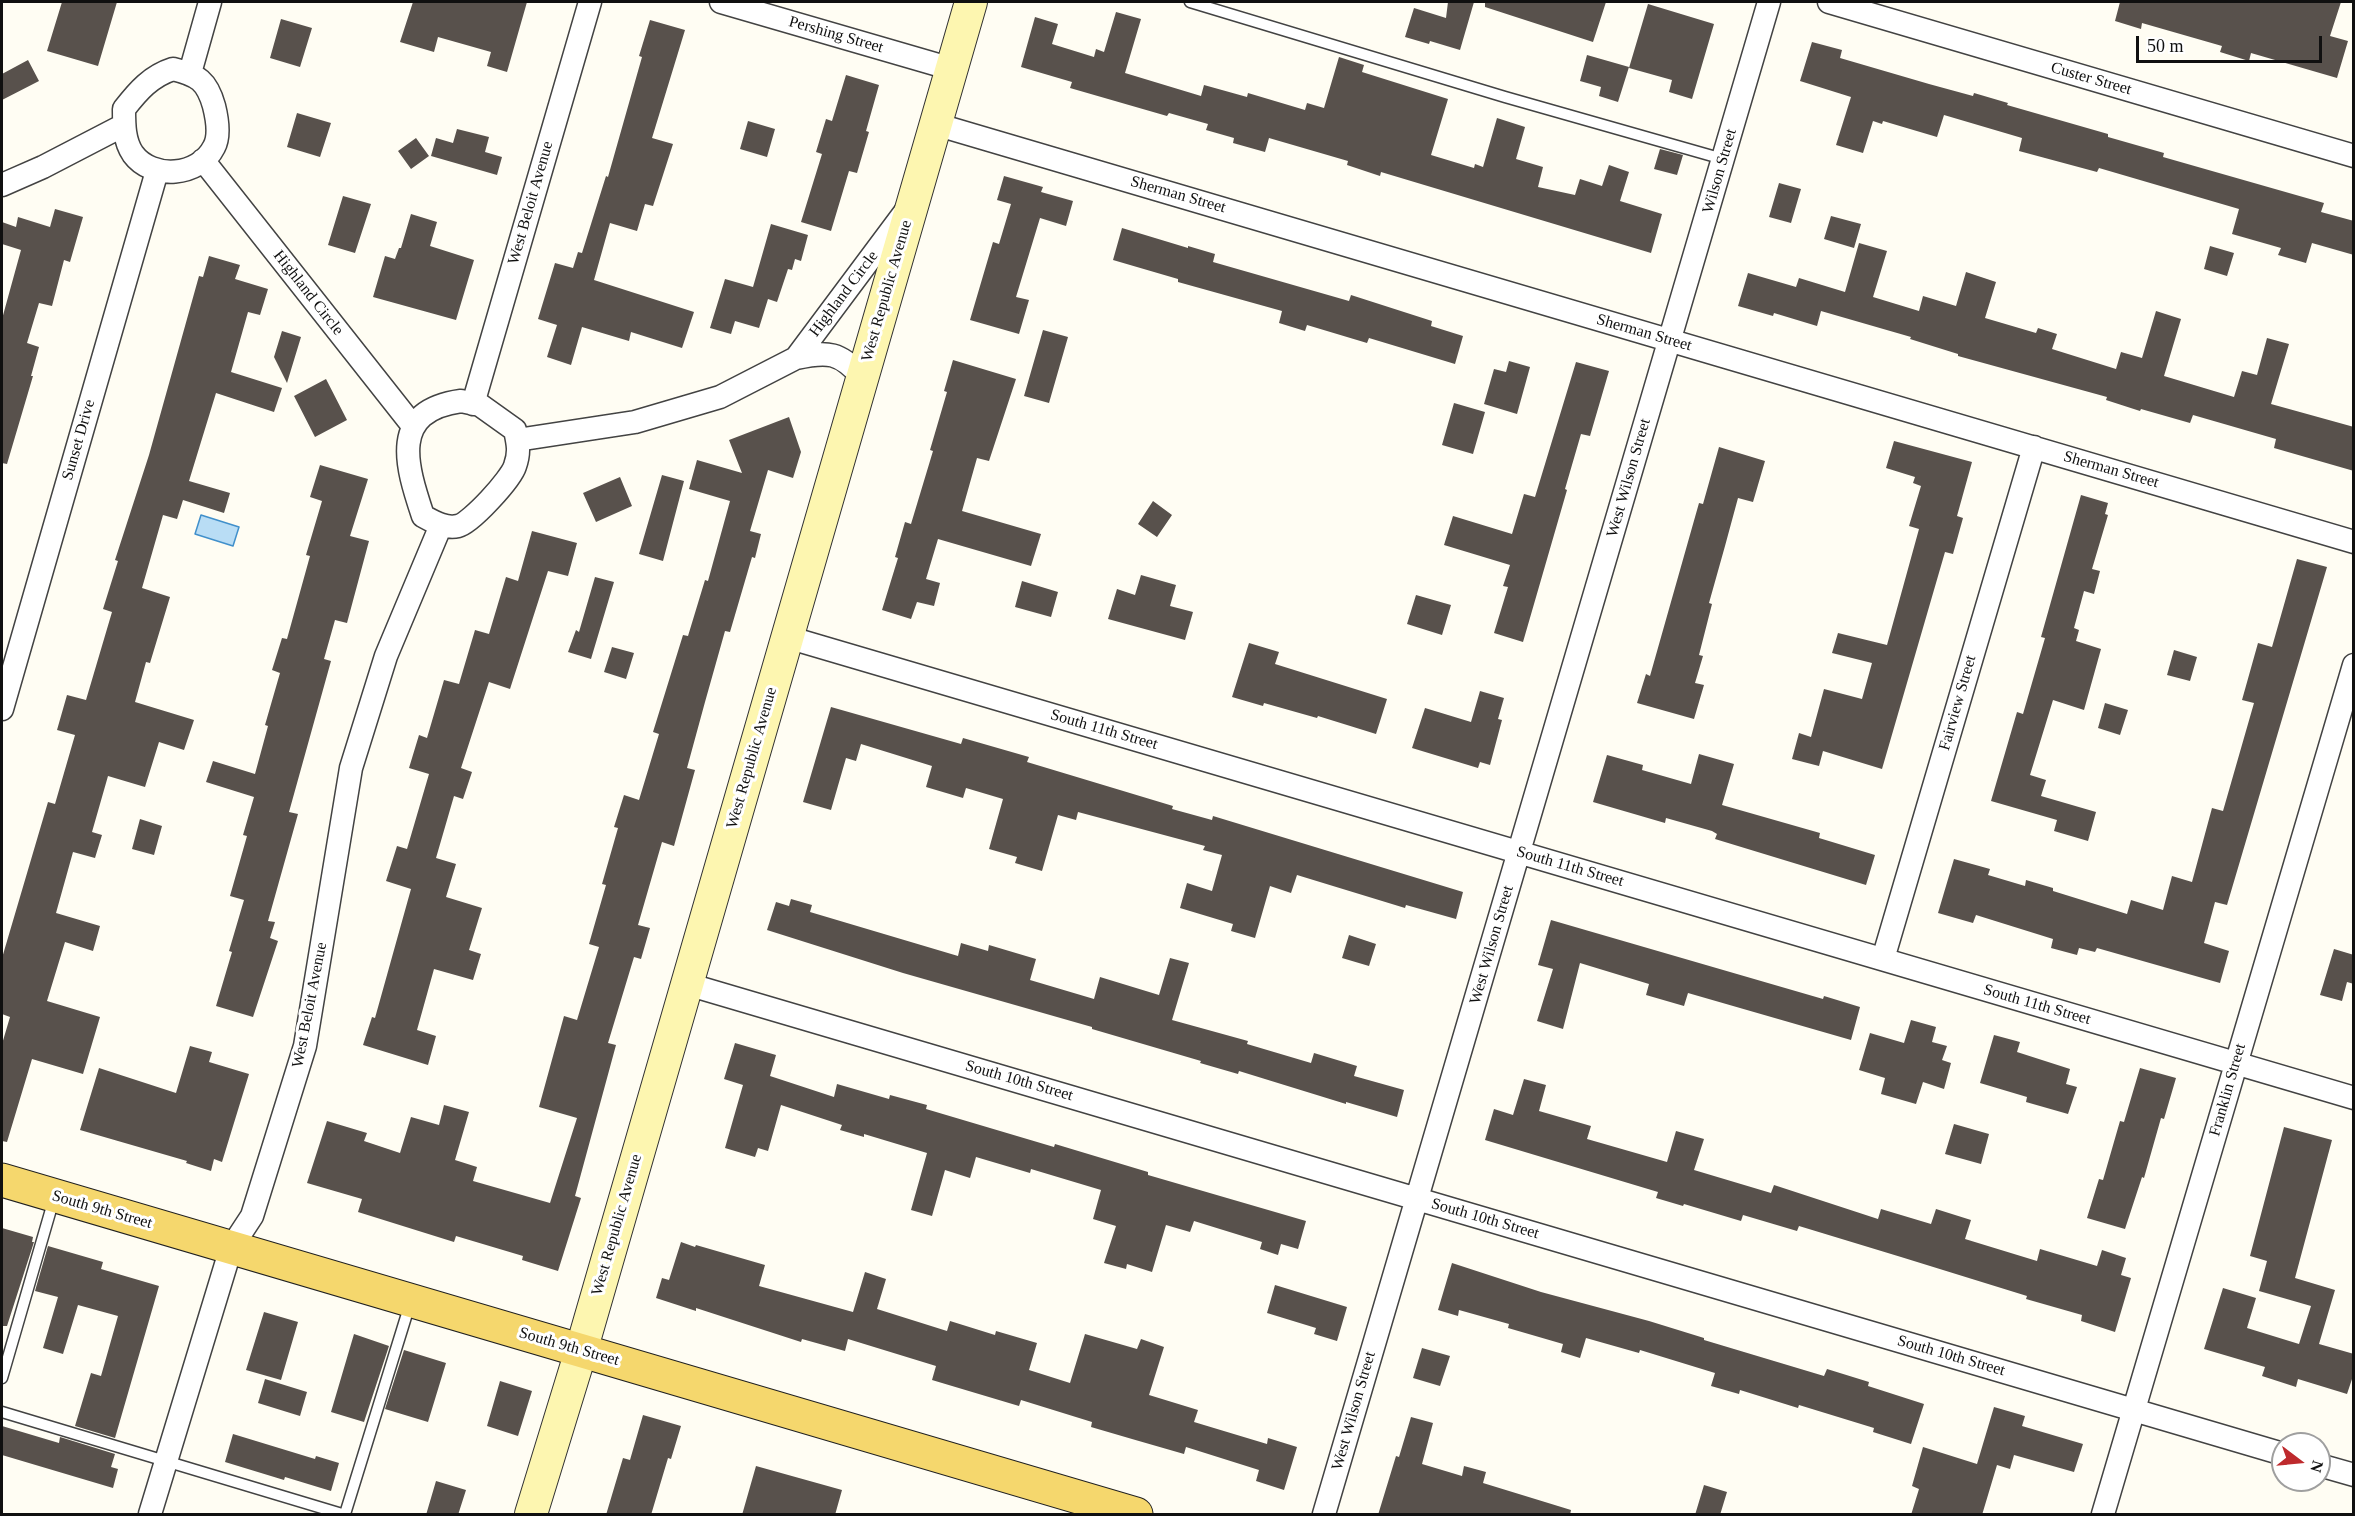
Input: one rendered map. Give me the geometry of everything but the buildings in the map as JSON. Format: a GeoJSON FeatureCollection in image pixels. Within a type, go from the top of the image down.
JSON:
{"type":"FeatureCollection","features":[{"type":"Feature","properties":{"kind":"main road","name":"South 9th Street"},"geometry":{"type":"LineString","coordinates":[[2,1180],[1136,1515]]}},
{"type":"Feature","properties":{"kind":"street"},"geometry":{"type":"LineString","coordinates":[[190,73],[210,2]]}},
{"type":"Feature","properties":{"kind":"street","name":"West Beloit Avenue"},"geometry":{"type":"LineString","coordinates":[[473,404],[590,2]]}},
{"type":"Feature","properties":{"kind":"street","name":"Pershing Street"},"geometry":{"type":"LineString","coordinates":[[721,2],[952,69]]}},
{"type":"Feature","properties":{"kind":"street","name":"Wilson Street"},"geometry":{"type":"LineString","coordinates":[[1670,340],[1769,2]]}},
{"type":"Feature","properties":{"kind":"street","name":"Custer Street"},"geometry":{"type":"LineString","coordinates":[[1829,2],[2354,156]]}},
{"type":"Feature","properties":{"kind":"street","name":"West Republic Avenue"},"geometry":{"type":"LineString","coordinates":[[531,1515],[581,1351],[952,69],[964,8]]}},
{"type":"Feature","properties":{"kind":"street"},"geometry":{"type":"LineString","coordinates":[[173,69],[190,73],[205,83],[216,114],[217,134],[214,147],[203,160],[189,169],[173,172],[157,171],[141,164],[131,152],[126,139],[124,110],[134,96],[158,74],[173,69]]}},
{"type":"Feature","properties":{"kind":"street","name":"Sherman Street"},"geometry":{"type":"LineString","coordinates":[[935,124],[2354,542]]}},
{"type":"Feature","properties":{"kind":"street"},"geometry":{"type":"LineString","coordinates":[[2,185],[43,167],[124,125]]}},
{"type":"Feature","properties":{"kind":"street","name":"Highland Circle"},"geometry":{"type":"LineString","coordinates":[[203,160],[413,426]]}},
{"type":"Feature","properties":{"kind":"street","name":"Sunset Drive"},"geometry":{"type":"LineString","coordinates":[[2,709],[157,171]]}},
{"type":"Feature","properties":{"kind":"street","name":"Highland Circle"},"geometry":{"type":"LineString","coordinates":[[796,358],[913,201]]}},
{"type":"Feature","properties":{"kind":"street","name":"West Wilson Street"},"geometry":{"type":"LineString","coordinates":[[1324,1515],[1670,340]]}},
{"type":"Feature","properties":{"kind":"street","name":"Highland Circle"},"geometry":{"type":"LineString","coordinates":[[518,440],[635,422],[720,397],[796,358],[820,353],[837,355],[850,363],[862,377]]}},
{"type":"Feature","properties":{"kind":"street"},"geometry":{"type":"LineString","coordinates":[[461,401],[473,404],[480,405],[515,430],[520,449],[515,469],[475,515],[459,526],[441,525],[423,516],[410,474],[409,437],[413,426],[425,413],[442,404],[461,401]]}},
{"type":"Feature","properties":{"kind":"street","name":"Fairview Street"},"geometry":{"type":"LineString","coordinates":[[1883,959],[2034,447]]}},
{"type":"Feature","properties":{"kind":"street","name":"West Beloit Avenue"},"geometry":{"type":"LineString","coordinates":[[150,1515],[231,1248],[252,1216],[305,1046],[351,768],[386,656],[441,525]]}},
{"type":"Feature","properties":{"kind":"street","name":"South 11th Street"},"geometry":{"type":"LineString","coordinates":[[788,637],[2354,1098]]}},
{"type":"Feature","properties":{"kind":"street","name":"Franklin Street"},"geometry":{"type":"LineString","coordinates":[[2103,1515],[2354,665]]}},
{"type":"Feature","properties":{"kind":"street","name":"South 10th Street"},"geometry":{"type":"LineString","coordinates":[[687,984],[2271,1450]]}},
{"type":"Feature","properties":{"kind":"street"},"geometry":{"type":"LineString","coordinates":[[2331,1468],[2354,1475]]}},
{"type":"Feature","properties":{"kind":"lane"},"geometry":{"type":"LineString","coordinates":[[1190,2],[1494,94],[1723,159]]}},
{"type":"Feature","properties":{"kind":"lane"},"geometry":{"type":"LineString","coordinates":[[2,1378],[55,1196]]}},
{"type":"Feature","properties":{"kind":"lane"},"geometry":{"type":"LineString","coordinates":[[2,1412],[343,1515],[411,1301]]}},
{"type":"Feature","properties":{"kind":"water"},"geometry":{"type":"Polygon","coordinates":[[[201,515],[239,527],[233,546],[195,534],[201,515]]]}}]}
